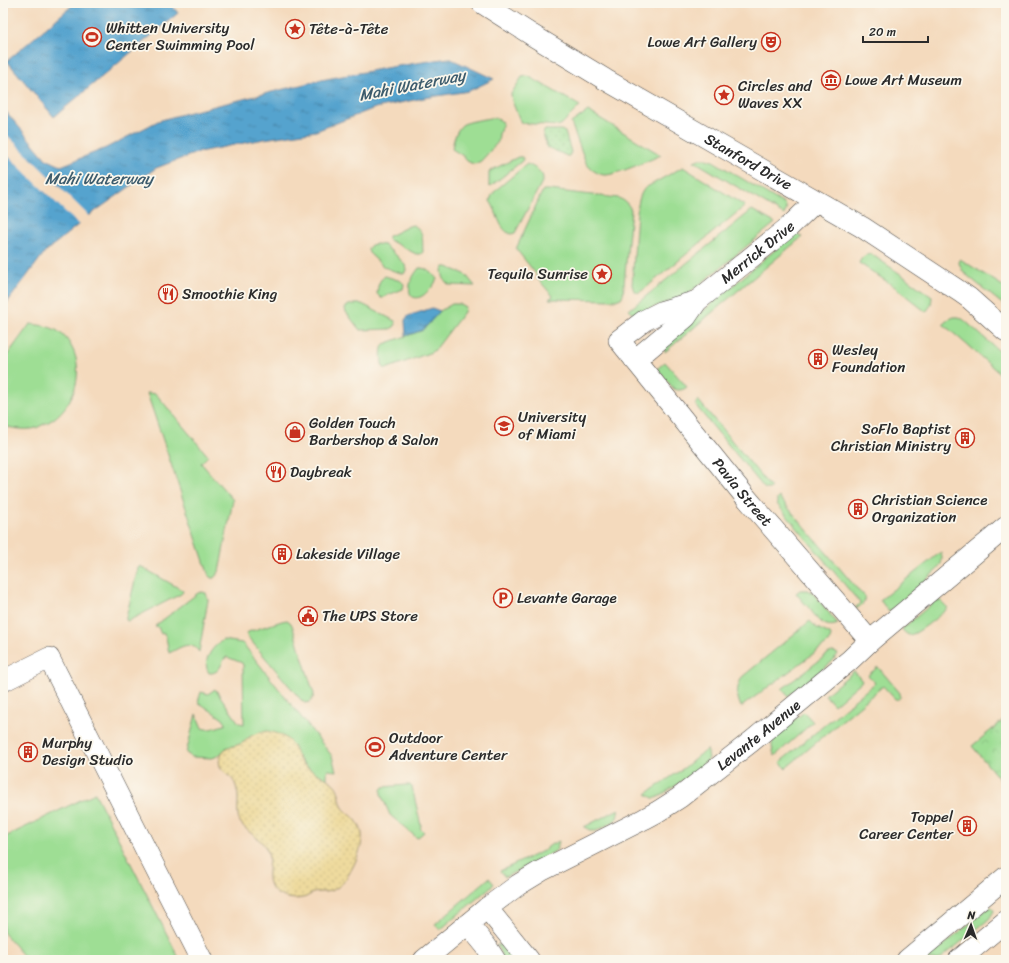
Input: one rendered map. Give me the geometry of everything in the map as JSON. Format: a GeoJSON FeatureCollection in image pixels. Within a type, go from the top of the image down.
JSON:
{"type":"FeatureCollection","features":[{"type":"Feature","properties":{"kind":"street","name":"Stanford Drive"},"geometry":{"type":"LineString","coordinates":[[482,3],[606,80],[869,232],[960,291],[1006,331]]}},
{"type":"Feature","properties":{"kind":"street","name":"Merrick Drive"},"geometry":{"type":"LineString","coordinates":[[635,360],[686,317],[697,301],[790,226],[816,201]]}},
{"type":"Feature","properties":{"kind":"street","name":"Merrick Drive"},"geometry":{"type":"LineString","coordinates":[[619,340],[645,320],[663,311],[697,301]]}},
{"type":"Feature","properties":{"kind":"street","name":"Pavia Street"},"geometry":{"type":"LineString","coordinates":[[619,340],[744,495],[870,641]]}},
{"type":"Feature","properties":{"kind":"street","name":"Levante Avenue"},"geometry":{"type":"LineString","coordinates":[[424,960],[487,908],[518,885],[541,871],[644,819],[671,803],[752,741],[1006,527]]}},
{"type":"Feature","properties":{"kind":"street"},"geometry":{"type":"LineString","coordinates":[[3,681],[49,658],[202,960]]}},
{"type":"Feature","properties":{"kind":"street"},"geometry":{"type":"LineString","coordinates":[[907,960],[1006,877]]}},
{"type":"Feature","properties":{"kind":"street"},"geometry":{"type":"LineString","coordinates":[[487,908],[529,960]]}},
{"type":"Feature","properties":{"kind":"street"},"geometry":{"type":"LineString","coordinates":[[959,960],[1006,921]]}},
{"type":"Feature","properties":{"kind":"street"},"geometry":{"type":"LineString","coordinates":[[468,924],[486,946],[495,960]]}},
{"type":"Feature","properties":{"kind":"green space"},"geometry":{"type":"Polygon","coordinates":[[[528,76],[580,106],[562,124],[558,126],[521,123],[512,101],[511,94],[522,77],[528,76]]]}},
{"type":"Feature","properties":{"kind":"green space"},"geometry":{"type":"Polygon","coordinates":[[[588,111],[661,155],[609,175],[596,172],[586,163],[571,123],[588,111]]]}},
{"type":"Feature","properties":{"kind":"green space"},"geometry":{"type":"Polygon","coordinates":[[[495,118],[503,122],[498,142],[481,161],[475,164],[471,163],[452,149],[456,133],[462,125],[495,118]]]}},
{"type":"Feature","properties":{"kind":"green space"},"geometry":{"type":"Polygon","coordinates":[[[545,130],[561,130],[565,132],[571,152],[569,156],[547,147],[543,133],[545,130]]]}},
{"type":"Feature","properties":{"kind":"green space"},"geometry":{"type":"Polygon","coordinates":[[[518,157],[522,157],[522,161],[490,187],[490,171],[518,157]]]}},
{"type":"Feature","properties":{"kind":"green space"},"geometry":{"type":"Polygon","coordinates":[[[699,159],[713,161],[784,204],[786,206],[786,210],[784,215],[694,161],[699,159]]]}},
{"type":"Feature","properties":{"kind":"green space"},"geometry":{"type":"Polygon","coordinates":[[[527,164],[540,172],[543,180],[515,233],[511,234],[503,229],[490,201],[496,190],[527,164]]]}},
{"type":"Feature","properties":{"kind":"green space"},"geometry":{"type":"Polygon","coordinates":[[[683,167],[745,206],[643,290],[639,292],[634,291],[632,285],[637,213],[640,197],[645,188],[683,167]]]}},
{"type":"Feature","properties":{"kind":"green space"},"geometry":{"type":"Polygon","coordinates":[[[543,190],[618,198],[629,205],[631,210],[623,295],[621,298],[616,300],[549,299],[553,296],[536,277],[537,275],[516,249],[543,190]]]}},
{"type":"Feature","properties":{"kind":"green space"},"geometry":{"type":"Polygon","coordinates":[[[752,210],[775,223],[688,294],[634,315],[629,310],[752,210]]]}},
{"type":"Feature","properties":{"kind":"green space"},"geometry":{"type":"Polygon","coordinates":[[[413,225],[417,227],[422,236],[423,252],[421,254],[416,254],[389,240],[388,238],[388,236],[413,225]]]}},
{"type":"Feature","properties":{"kind":"green space"},"geometry":{"type":"Polygon","coordinates":[[[795,233],[802,237],[665,352],[663,345],[795,233]]]}},
{"type":"Feature","properties":{"kind":"green space"},"geometry":{"type":"Polygon","coordinates":[[[371,245],[384,245],[397,256],[405,265],[406,270],[404,274],[384,267],[369,253],[368,249],[371,245]]]}},
{"type":"Feature","properties":{"kind":"green space"},"geometry":{"type":"Polygon","coordinates":[[[871,254],[932,297],[931,305],[926,312],[895,287],[859,263],[861,259],[871,254]]]}},
{"type":"Feature","properties":{"kind":"green space"},"geometry":{"type":"Polygon","coordinates":[[[960,259],[1006,288],[1006,307],[963,272],[959,263],[960,259]]]}},
{"type":"Feature","properties":{"kind":"green space"},"geometry":{"type":"Polygon","coordinates":[[[444,267],[465,274],[475,286],[448,284],[443,275],[442,270],[444,267]]]}},
{"type":"Feature","properties":{"kind":"green space"},"geometry":{"type":"Polygon","coordinates":[[[419,268],[429,271],[437,279],[432,288],[424,295],[414,298],[410,294],[410,285],[413,276],[419,268]]]}},
{"type":"Feature","properties":{"kind":"green space"},"geometry":{"type":"Polygon","coordinates":[[[385,276],[401,281],[404,284],[403,289],[381,298],[377,294],[378,286],[385,276]]]}},
{"type":"Feature","properties":{"kind":"green space"},"geometry":{"type":"Polygon","coordinates":[[[362,304],[395,321],[396,324],[390,329],[359,329],[345,309],[348,305],[362,304]]]}},
{"type":"Feature","properties":{"kind":"green space"},"geometry":{"type":"Polygon","coordinates":[[[452,304],[460,304],[465,307],[464,312],[435,350],[386,369],[383,367],[381,355],[384,344],[423,330],[440,311],[452,304]]]}},
{"type":"Feature","properties":{"kind":"green space"},"geometry":{"type":"Polygon","coordinates":[[[954,317],[959,317],[964,320],[1006,357],[1006,381],[997,371],[943,324],[954,317]]]}},
{"type":"Feature","properties":{"kind":"green space"},"geometry":{"type":"Polygon","coordinates":[[[30,324],[56,330],[63,335],[71,346],[76,357],[77,368],[77,380],[74,392],[69,402],[53,420],[32,429],[3,426],[3,361],[30,324]]]}},
{"type":"Feature","properties":{"kind":"green space"},"geometry":{"type":"Polygon","coordinates":[[[665,362],[687,387],[681,390],[674,389],[657,369],[665,362]]]}},
{"type":"Feature","properties":{"kind":"green space"},"geometry":{"type":"Polygon","coordinates":[[[147,393],[156,394],[208,456],[201,463],[233,500],[219,572],[214,578],[209,576],[147,393]]]}},
{"type":"Feature","properties":{"kind":"green space"},"geometry":{"type":"Polygon","coordinates":[[[698,400],[771,488],[765,489],[696,406],[698,400]]]}},
{"type":"Feature","properties":{"kind":"green space"},"geometry":{"type":"Polygon","coordinates":[[[779,497],[859,592],[864,595],[865,601],[862,605],[856,609],[860,603],[777,504],[777,499],[779,497]]]}},
{"type":"Feature","properties":{"kind":"green space"},"geometry":{"type":"Polygon","coordinates":[[[941,552],[942,561],[937,570],[889,612],[880,600],[941,552]]]}},
{"type":"Feature","properties":{"kind":"green space"},"geometry":{"type":"Polygon","coordinates":[[[140,566],[183,592],[128,621],[126,618],[138,568],[140,566]]]}},
{"type":"Feature","properties":{"kind":"green space"},"geometry":{"type":"Polygon","coordinates":[[[800,590],[808,590],[812,592],[838,624],[829,625],[821,622],[796,593],[800,590]]]}},
{"type":"Feature","properties":{"kind":"green space"},"geometry":{"type":"Polygon","coordinates":[[[198,593],[206,593],[208,600],[199,652],[196,648],[188,645],[169,653],[164,633],[161,634],[158,627],[155,626],[198,593]]]}},
{"type":"Feature","properties":{"kind":"green space"},"geometry":{"type":"Polygon","coordinates":[[[935,601],[941,601],[948,608],[917,632],[909,635],[905,633],[902,629],[935,601]]]}},
{"type":"Feature","properties":{"kind":"green space"},"geometry":{"type":"Polygon","coordinates":[[[287,620],[292,625],[314,694],[310,702],[305,703],[302,701],[247,636],[248,632],[287,620]]]}},
{"type":"Feature","properties":{"kind":"green space"},"geometry":{"type":"Polygon","coordinates":[[[810,621],[817,628],[830,634],[831,636],[828,643],[741,707],[737,692],[742,677],[810,621]]]}},
{"type":"Feature","properties":{"kind":"green space"},"geometry":{"type":"Polygon","coordinates":[[[223,640],[242,643],[244,645],[332,756],[336,771],[328,770],[327,779],[307,766],[297,755],[251,736],[236,746],[227,747],[218,756],[212,758],[192,757],[186,753],[196,714],[202,728],[204,729],[226,724],[223,719],[198,702],[201,692],[208,694],[215,689],[239,723],[244,724],[242,663],[227,657],[224,659],[219,669],[212,673],[209,673],[206,664],[209,654],[215,646],[223,640]]]}},
{"type":"Feature","properties":{"kind":"green space"},"geometry":{"type":"Polygon","coordinates":[[[833,652],[838,654],[832,662],[788,696],[782,689],[829,653],[833,652]]]}},
{"type":"Feature","properties":{"kind":"green space"},"geometry":{"type":"Polygon","coordinates":[[[878,667],[900,693],[899,698],[895,699],[883,686],[786,768],[780,762],[875,683],[868,675],[878,667]]]}},
{"type":"Feature","properties":{"kind":"green space"},"geometry":{"type":"Polygon","coordinates":[[[854,671],[862,681],[834,705],[825,695],[854,671]]]}},
{"type":"Feature","properties":{"kind":"green space"},"geometry":{"type":"Polygon","coordinates":[[[804,712],[813,722],[775,756],[772,745],[774,740],[791,722],[804,712]]]}},
{"type":"Feature","properties":{"kind":"green space"},"geometry":{"type":"Polygon","coordinates":[[[1006,718],[1006,787],[972,746],[1006,718]]]}},
{"type":"Feature","properties":{"kind":"green space"},"geometry":{"type":"Polygon","coordinates":[[[707,749],[709,758],[707,761],[678,784],[657,798],[653,798],[646,794],[684,768],[707,749]]]}},
{"type":"Feature","properties":{"kind":"green space"},"geometry":{"type":"Polygon","coordinates":[[[410,785],[412,787],[421,826],[420,828],[424,832],[417,838],[390,815],[381,794],[383,787],[410,785]]]}},
{"type":"Feature","properties":{"kind":"green space"},"geometry":{"type":"Polygon","coordinates":[[[95,793],[180,960],[27,960],[3,932],[3,838],[95,793]]]}},
{"type":"Feature","properties":{"kind":"green space"},"geometry":{"type":"Polygon","coordinates":[[[619,809],[617,818],[613,822],[596,831],[592,831],[584,827],[619,809]]]}},
{"type":"Feature","properties":{"kind":"green space"},"geometry":{"type":"Polygon","coordinates":[[[559,841],[557,849],[554,852],[505,877],[500,871],[541,852],[559,841]]]}},
{"type":"Feature","properties":{"kind":"green space"},"geometry":{"type":"Polygon","coordinates":[[[489,878],[494,884],[440,930],[435,924],[489,878]]]}},
{"type":"Feature","properties":{"kind":"green space"},"geometry":{"type":"Polygon","coordinates":[[[991,907],[994,911],[989,919],[939,960],[926,960],[987,909],[991,907]]]}},
{"type":"Feature","properties":{"kind":"green space"},"geometry":{"type":"Polygon","coordinates":[[[497,945],[501,945],[513,960],[503,960],[497,945]]]}},
{"type":"Feature","properties":{"kind":"sand"},"geometry":{"type":"Polygon","coordinates":[[[268,731],[285,737],[291,743],[300,760],[305,765],[336,786],[342,806],[358,823],[362,833],[360,851],[346,879],[333,890],[313,893],[305,898],[296,899],[285,897],[276,893],[271,888],[269,883],[269,860],[266,848],[240,822],[236,786],[233,780],[221,768],[219,763],[220,757],[224,750],[241,744],[255,734],[268,731]]]}},
{"type":"Feature","properties":{"kind":"water","name":"Whitten University Center Swimming Pool"},"geometry":{"type":"Polygon","coordinates":[[[75,3],[170,3],[178,13],[54,117],[7,61],[75,3]]]}},
{"type":"Feature","properties":{"kind":"water","name":"Mahi Waterway"},"geometry":{"type":"Polygon","coordinates":[[[449,58],[494,79],[469,91],[375,108],[316,131],[264,139],[199,152],[156,168],[90,215],[45,252],[3,308],[3,108],[46,159],[61,166],[106,148],[158,121],[186,113],[321,80],[449,58]]]}},
{"type":"Feature","properties":{"kind":"water"},"geometry":{"type":"Polygon","coordinates":[[[432,308],[440,311],[423,330],[406,336],[405,320],[408,316],[432,308]]]}},
{"type":"Feature","properties":{"kind":"pier"},"geometry":{"type":"Polygon","coordinates":[[[3,131],[91,218],[80,226],[3,151],[3,131]]]}},
{"type":"Feature","properties":{"kind":"place","name":"Tête-à-Tête"},"geometry":{"type":"Point","coordinates":[295,29]}},
{"type":"Feature","properties":{"kind":"place","name":"Whitten University Center Swimming Pool"},"geometry":{"type":"Point","coordinates":[92,37]}},
{"type":"Feature","properties":{"kind":"place","name":"Lowe Art Gallery"},"geometry":{"type":"Point","coordinates":[771,42]}},
{"type":"Feature","properties":{"kind":"place","name":"Lowe Art Museum"},"geometry":{"type":"Point","coordinates":[831,80]}},
{"type":"Feature","properties":{"kind":"place","name":"Circles and Waves XX"},"geometry":{"type":"Point","coordinates":[724,95]}},
{"type":"Feature","properties":{"kind":"place","name":"Tequila Sunrise"},"geometry":{"type":"Point","coordinates":[602,274]}},
{"type":"Feature","properties":{"kind":"place","name":"Smoothie King"},"geometry":{"type":"Point","coordinates":[168,294]}},
{"type":"Feature","properties":{"kind":"place","name":"Wesley Foundation"},"geometry":{"type":"Point","coordinates":[818,359]}},
{"type":"Feature","properties":{"kind":"place","name":"University of Miami"},"geometry":{"type":"Point","coordinates":[504,426]}},
{"type":"Feature","properties":{"kind":"place","name":"Golden Touch Barbershop & Salon"},"geometry":{"type":"Point","coordinates":[295,432]}},
{"type":"Feature","properties":{"kind":"place","name":"SoFlo Baptist Christian Ministry"},"geometry":{"type":"Point","coordinates":[965,438]}},
{"type":"Feature","properties":{"kind":"place","name":"Daybreak"},"geometry":{"type":"Point","coordinates":[276,472]}},
{"type":"Feature","properties":{"kind":"place","name":"Christian Science Organization"},"geometry":{"type":"Point","coordinates":[858,509]}},
{"type":"Feature","properties":{"kind":"place","name":"Lakeside Village"},"geometry":{"type":"Point","coordinates":[282,554]}},
{"type":"Feature","properties":{"kind":"place","name":"Levante Garage"},"geometry":{"type":"Point","coordinates":[503,598]}},
{"type":"Feature","properties":{"kind":"place","name":"The UPS Store"},"geometry":{"type":"Point","coordinates":[308,616]}},
{"type":"Feature","properties":{"kind":"place","name":"Outdoor Adventure Center"},"geometry":{"type":"Point","coordinates":[375,747]}},
{"type":"Feature","properties":{"kind":"place","name":"Murphy Design Studio"},"geometry":{"type":"Point","coordinates":[28,752]}},
{"type":"Feature","properties":{"kind":"place","name":"Toppel Career Center"},"geometry":{"type":"Point","coordinates":[967,826]}}]}
